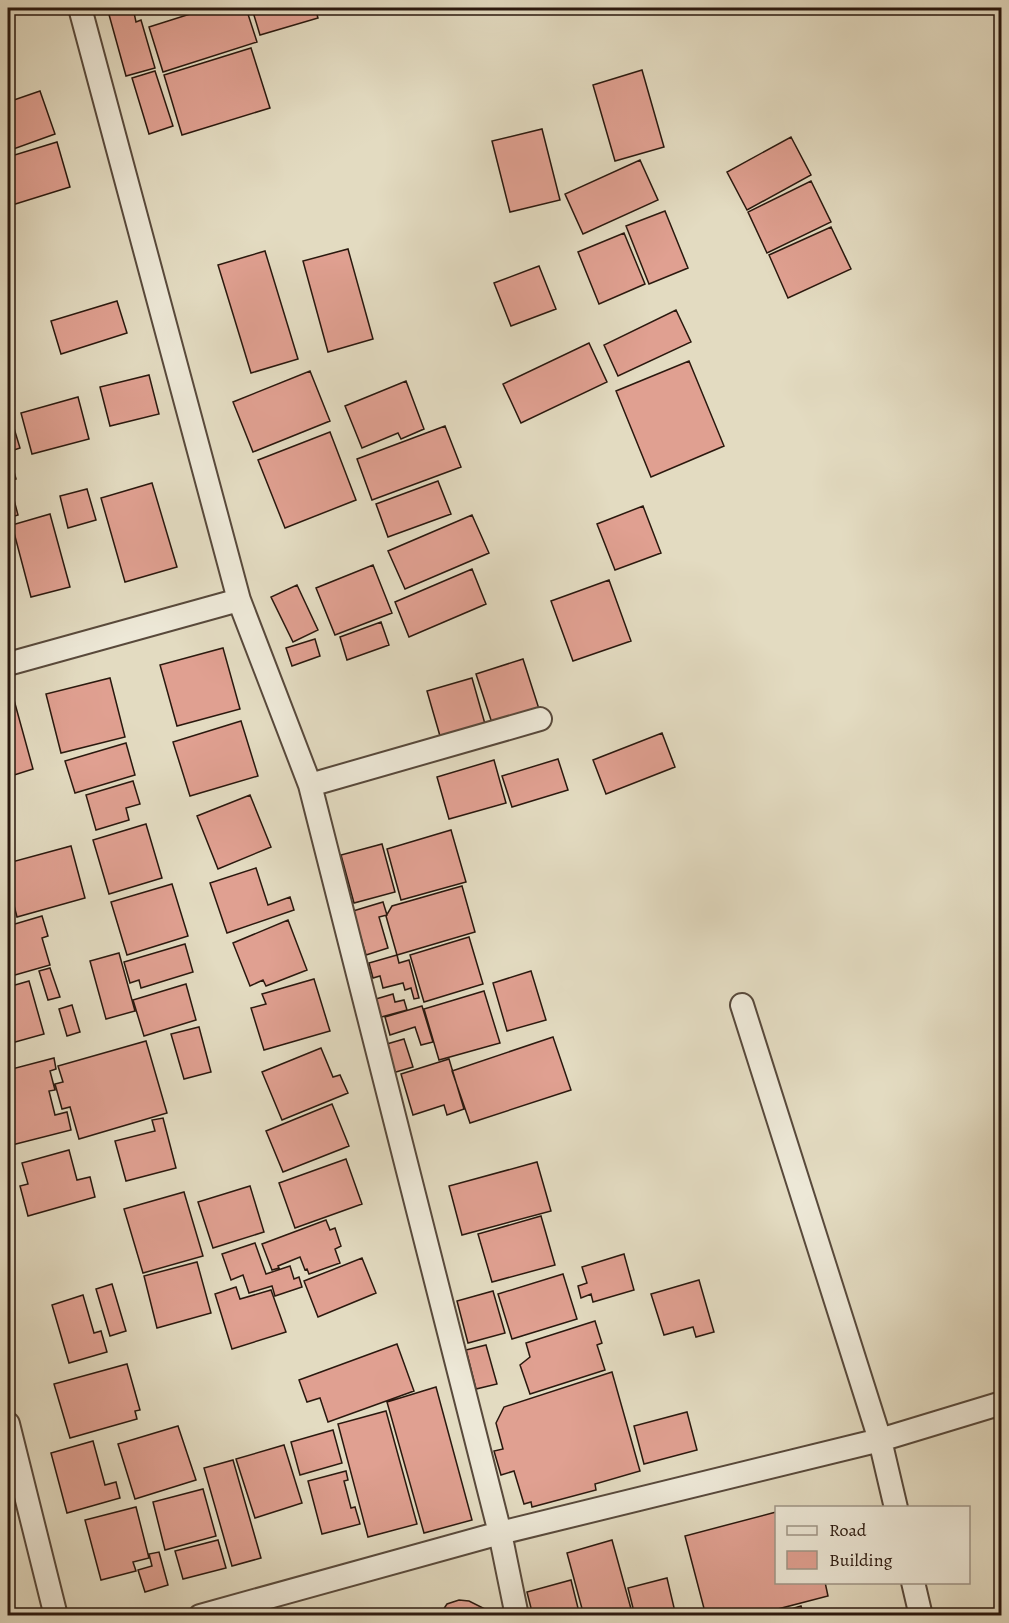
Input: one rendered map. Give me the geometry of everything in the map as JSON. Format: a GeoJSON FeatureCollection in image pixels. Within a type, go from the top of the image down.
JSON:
{"type":"FeatureCollection","features":[{"type":"Feature","properties":{"kind":"street"},"geometry":{"type":"LineString","coordinates":[[80,8],[239,600],[310,785],[501,1533],[517,1616]]}},
{"type":"Feature","properties":{"kind":"street"},"geometry":{"type":"LineString","coordinates":[[8,664],[239,600]]}},
{"type":"Feature","properties":{"kind":"street"},"geometry":{"type":"LineString","coordinates":[[310,785],[540,719]]}},
{"type":"Feature","properties":{"kind":"street"},"geometry":{"type":"LineString","coordinates":[[742,1005],[880,1440],[896,1506]]}},
{"type":"Feature","properties":{"kind":"street"},"geometry":{"type":"LineString","coordinates":[[200,1616],[501,1533],[880,1440],[1002,1403]]}},
{"type":"Feature","properties":{"kind":"street"},"geometry":{"type":"LineString","coordinates":[[8,1424],[56,1616]]}},
{"type":"Feature","properties":{"kind":"street"},"geometry":{"type":"LineString","coordinates":[[913,1584],[921,1616]]}},
{"type":"Feature","properties":{"kind":"building"},"geometry":{"type":"Polygon","coordinates":[[[133,8],[136,22],[141,20],[155,68],[126,76],[108,11],[133,8]]]}},
{"type":"Feature","properties":{"kind":"building"},"geometry":{"type":"Polygon","coordinates":[[[209,8],[246,8],[257,42],[163,72],[149,27],[209,8]]]}},
{"type":"Feature","properties":{"kind":"building"},"geometry":{"type":"Polygon","coordinates":[[[267,8],[315,8],[318,18],[260,35],[253,12],[267,8]]]}},
{"type":"Feature","properties":{"kind":"building"},"geometry":{"type":"Polygon","coordinates":[[[251,48],[270,108],[182,135],[164,75],[251,48]]]}},
{"type":"Feature","properties":{"kind":"building"},"geometry":{"type":"Polygon","coordinates":[[[642,70],[664,147],[615,161],[593,85],[642,70]]]}},
{"type":"Feature","properties":{"kind":"building"},"geometry":{"type":"Polygon","coordinates":[[[155,71],[173,126],[149,134],[132,78],[155,71]]]}},
{"type":"Feature","properties":{"kind":"building"},"geometry":{"type":"Polygon","coordinates":[[[40,91],[55,134],[8,151],[8,102],[40,91]]]}},
{"type":"Feature","properties":{"kind":"building"},"geometry":{"type":"Polygon","coordinates":[[[542,129],[560,200],[510,212],[492,141],[542,129]]]}},
{"type":"Feature","properties":{"kind":"building"},"geometry":{"type":"Polygon","coordinates":[[[791,137],[811,175],[747,210],[727,172],[791,137]]]}},
{"type":"Feature","properties":{"kind":"building"},"geometry":{"type":"Polygon","coordinates":[[[57,142],[70,187],[9,206],[8,157],[57,142]]]}},
{"type":"Feature","properties":{"kind":"building"},"geometry":{"type":"Polygon","coordinates":[[[640,160],[658,200],[583,234],[565,194],[640,160]]]}},
{"type":"Feature","properties":{"kind":"building"},"geometry":{"type":"Polygon","coordinates":[[[811,181],[831,222],[767,253],[748,212],[811,181]]]}},
{"type":"Feature","properties":{"kind":"building"},"geometry":{"type":"Polygon","coordinates":[[[665,211],[688,268],[649,284],[626,226],[665,211]]]}},
{"type":"Feature","properties":{"kind":"building"},"geometry":{"type":"Polygon","coordinates":[[[831,227],[851,269],[788,298],[769,255],[831,227]]]}},
{"type":"Feature","properties":{"kind":"building"},"geometry":{"type":"Polygon","coordinates":[[[624,233],[645,284],[599,304],[578,252],[624,233]]]}},
{"type":"Feature","properties":{"kind":"building"},"geometry":{"type":"Polygon","coordinates":[[[348,249],[373,339],[328,352],[303,261],[348,249]]]}},
{"type":"Feature","properties":{"kind":"building"},"geometry":{"type":"Polygon","coordinates":[[[265,251],[298,359],[251,373],[218,265],[265,251]]]}},
{"type":"Feature","properties":{"kind":"building"},"geometry":{"type":"Polygon","coordinates":[[[539,266],[556,309],[511,326],[494,283],[539,266]]]}},
{"type":"Feature","properties":{"kind":"building"},"geometry":{"type":"Polygon","coordinates":[[[117,301],[127,333],[61,354],[51,321],[117,301]]]}},
{"type":"Feature","properties":{"kind":"building"},"geometry":{"type":"Polygon","coordinates":[[[676,310],[691,342],[618,376],[604,345],[676,310]]]}},
{"type":"Feature","properties":{"kind":"building"},"geometry":{"type":"Polygon","coordinates":[[[589,343],[607,382],[521,423],[503,384],[589,343]]]}},
{"type":"Feature","properties":{"kind":"building"},"geometry":{"type":"Polygon","coordinates":[[[689,361],[724,446],[651,477],[616,391],[689,361]]]}},
{"type":"Feature","properties":{"kind":"building"},"geometry":{"type":"Polygon","coordinates":[[[310,371],[330,421],[253,452],[233,402],[310,371]]]}},
{"type":"Feature","properties":{"kind":"building"},"geometry":{"type":"Polygon","coordinates":[[[149,375],[159,414],[110,426],[100,387],[149,375]]]}},
{"type":"Feature","properties":{"kind":"building"},"geometry":{"type":"Polygon","coordinates":[[[406,381],[424,429],[401,439],[398,433],[362,448],[345,406],[406,381]]]}},
{"type":"Feature","properties":{"kind":"building"},"geometry":{"type":"Polygon","coordinates":[[[78,397],[89,439],[32,454],[21,413],[78,397]]]}},
{"type":"Feature","properties":{"kind":"building"},"geometry":{"type":"Polygon","coordinates":[[[10,415],[20,448],[8,452],[8,416],[10,415]]]}},
{"type":"Feature","properties":{"kind":"building"},"geometry":{"type":"Polygon","coordinates":[[[445,426],[461,467],[372,500],[357,459],[445,426]]]}},
{"type":"Feature","properties":{"kind":"building"},"geometry":{"type":"Polygon","coordinates":[[[330,432],[356,500],[285,528],[258,460],[330,432]]]}},
{"type":"Feature","properties":{"kind":"building"},"geometry":{"type":"Polygon","coordinates":[[[12,464],[16,479],[9,481],[18,515],[8,518],[8,465],[12,464]]]}},
{"type":"Feature","properties":{"kind":"building"},"geometry":{"type":"Polygon","coordinates":[[[438,481],[451,514],[388,537],[376,504],[438,481]]]}},
{"type":"Feature","properties":{"kind":"building"},"geometry":{"type":"Polygon","coordinates":[[[152,483],[177,567],[125,582],[101,498],[152,483]]]}},
{"type":"Feature","properties":{"kind":"building"},"geometry":{"type":"Polygon","coordinates":[[[87,489],[96,520],[68,528],[60,496],[87,489]]]}},
{"type":"Feature","properties":{"kind":"building"},"geometry":{"type":"Polygon","coordinates":[[[643,506],[661,553],[615,570],[597,524],[643,506]]]}},
{"type":"Feature","properties":{"kind":"building"},"geometry":{"type":"Polygon","coordinates":[[[50,514],[70,587],[31,597],[12,525],[50,514]]]}},
{"type":"Feature","properties":{"kind":"building"},"geometry":{"type":"Polygon","coordinates":[[[472,515],[489,553],[405,589],[388,551],[472,515]]]}},
{"type":"Feature","properties":{"kind":"building"},"geometry":{"type":"Polygon","coordinates":[[[373,565],[392,613],[335,635],[316,588],[373,565]]]}},
{"type":"Feature","properties":{"kind":"building"},"geometry":{"type":"Polygon","coordinates":[[[472,569],[486,604],[409,637],[395,602],[472,569]]]}},
{"type":"Feature","properties":{"kind":"building"},"geometry":{"type":"Polygon","coordinates":[[[609,580],[631,641],[573,661],[551,601],[609,580]]]}},
{"type":"Feature","properties":{"kind":"building"},"geometry":{"type":"Polygon","coordinates":[[[297,585],[318,630],[293,642],[271,597],[297,585]]]}},
{"type":"Feature","properties":{"kind":"building"},"geometry":{"type":"Polygon","coordinates":[[[381,622],[389,645],[347,660],[340,637],[381,622]]]}},
{"type":"Feature","properties":{"kind":"building"},"geometry":{"type":"Polygon","coordinates":[[[315,639],[320,656],[292,666],[286,648],[315,639]]]}},
{"type":"Feature","properties":{"kind":"building"},"geometry":{"type":"Polygon","coordinates":[[[223,648],[240,709],[177,726],[160,665],[223,648]]]}},
{"type":"Feature","properties":{"kind":"building"},"geometry":{"type":"Polygon","coordinates":[[[523,659],[539,709],[492,723],[476,674],[523,659]]]}},
{"type":"Feature","properties":{"kind":"building"},"geometry":{"type":"Polygon","coordinates":[[[110,678],[125,737],[61,753],[46,694],[110,678]]]}},
{"type":"Feature","properties":{"kind":"building"},"geometry":{"type":"Polygon","coordinates":[[[472,678],[485,724],[440,736],[427,691],[472,678]]]}},
{"type":"Feature","properties":{"kind":"building"},"geometry":{"type":"Polygon","coordinates":[[[14,700],[33,769],[8,777],[8,702],[14,700]]]}},
{"type":"Feature","properties":{"kind":"building"},"geometry":{"type":"Polygon","coordinates":[[[241,721],[258,776],[190,796],[173,742],[241,721]]]}},
{"type":"Feature","properties":{"kind":"building"},"geometry":{"type":"Polygon","coordinates":[[[662,733],[675,767],[606,794],[593,760],[662,733]]]}},
{"type":"Feature","properties":{"kind":"building"},"geometry":{"type":"Polygon","coordinates":[[[126,743],[135,775],[75,793],[65,761],[126,743]]]}},
{"type":"Feature","properties":{"kind":"building"},"geometry":{"type":"Polygon","coordinates":[[[558,759],[568,790],[512,807],[502,776],[558,759]]]}},
{"type":"Feature","properties":{"kind":"building"},"geometry":{"type":"Polygon","coordinates":[[[494,760],[506,803],[449,819],[437,777],[494,760]]]}},
{"type":"Feature","properties":{"kind":"building"},"geometry":{"type":"Polygon","coordinates":[[[133,781],[140,804],[126,808],[129,820],[96,830],[86,795],[133,781]]]}},
{"type":"Feature","properties":{"kind":"building"},"geometry":{"type":"Polygon","coordinates":[[[250,795],[271,847],[218,869],[197,816],[250,795]]]}},
{"type":"Feature","properties":{"kind":"building"},"geometry":{"type":"Polygon","coordinates":[[[146,824],[162,878],[109,894],[93,840],[146,824]]]}},
{"type":"Feature","properties":{"kind":"building"},"geometry":{"type":"Polygon","coordinates":[[[451,830],[466,882],[401,900],[387,849],[451,830]]]}},
{"type":"Feature","properties":{"kind":"building"},"geometry":{"type":"Polygon","coordinates":[[[382,844],[395,892],[354,903],[341,855],[382,844]]]}},
{"type":"Feature","properties":{"kind":"building"},"geometry":{"type":"Polygon","coordinates":[[[71,846],[85,898],[17,917],[8,882],[8,863],[71,846]]]}},
{"type":"Feature","properties":{"kind":"building"},"geometry":{"type":"Polygon","coordinates":[[[256,868],[268,905],[290,897],[294,910],[227,933],[210,883],[256,868]]]}},
{"type":"Feature","properties":{"kind":"building"},"geometry":{"type":"Polygon","coordinates":[[[172,884],[188,936],[127,955],[111,902],[172,884]]]}},
{"type":"Feature","properties":{"kind":"building"},"geometry":{"type":"Polygon","coordinates":[[[462,886],[475,932],[397,955],[386,916],[392,906],[462,886]]]}},
{"type":"Feature","properties":{"kind":"building"},"geometry":{"type":"Polygon","coordinates":[[[8,895],[12,912],[8,913],[8,895]]]}},
{"type":"Feature","properties":{"kind":"building"},"geometry":{"type":"Polygon","coordinates":[[[383,902],[387,915],[379,917],[388,948],[366,955],[353,911],[383,902]]]}},
{"type":"Feature","properties":{"kind":"building"},"geometry":{"type":"Polygon","coordinates":[[[42,916],[48,936],[42,938],[50,965],[8,977],[8,926],[42,916]]]}},
{"type":"Feature","properties":{"kind":"building"},"geometry":{"type":"Polygon","coordinates":[[[288,920],[307,970],[266,986],[263,980],[250,986],[233,943],[288,920]]]}},
{"type":"Feature","properties":{"kind":"building"},"geometry":{"type":"Polygon","coordinates":[[[469,937],[483,984],[424,1002],[410,955],[469,937]]]}},
{"type":"Feature","properties":{"kind":"building"},"geometry":{"type":"Polygon","coordinates":[[[185,944],[193,972],[141,988],[139,980],[130,983],[124,962],[185,944]]]}},
{"type":"Feature","properties":{"kind":"building"},"geometry":{"type":"Polygon","coordinates":[[[119,953],[135,1011],[106,1019],[90,961],[119,953]]]}},
{"type":"Feature","properties":{"kind":"building"},"geometry":{"type":"Polygon","coordinates":[[[397,955],[399,963],[409,960],[419,998],[414,999],[411,988],[405,990],[403,983],[383,988],[380,976],[373,978],[369,963],[397,955]]]}},
{"type":"Feature","properties":{"kind":"building"},"geometry":{"type":"Polygon","coordinates":[[[50,968],[60,997],[48,1000],[39,971],[50,968]]]}},
{"type":"Feature","properties":{"kind":"building"},"geometry":{"type":"Polygon","coordinates":[[[531,971],[546,1020],[507,1031],[493,983],[531,971]]]}},
{"type":"Feature","properties":{"kind":"building"},"geometry":{"type":"Polygon","coordinates":[[[314,979],[330,1031],[264,1050],[251,1008],[266,1004],[262,994],[314,979]]]}},
{"type":"Feature","properties":{"kind":"building"},"geometry":{"type":"Polygon","coordinates":[[[29,981],[44,1034],[8,1044],[8,987],[29,981]]]}},
{"type":"Feature","properties":{"kind":"building"},"geometry":{"type":"Polygon","coordinates":[[[186,984],[196,1020],[144,1036],[133,1000],[186,984]]]}},
{"type":"Feature","properties":{"kind":"building"},"geometry":{"type":"Polygon","coordinates":[[[484,991],[500,1043],[439,1060],[424,1009],[484,991]]]}},
{"type":"Feature","properties":{"kind":"building"},"geometry":{"type":"Polygon","coordinates":[[[393,994],[395,1002],[404,1000],[407,1010],[374,1019],[369,1001],[393,994]]]}},
{"type":"Feature","properties":{"kind":"building"},"geometry":{"type":"Polygon","coordinates":[[[72,1005],[80,1032],[67,1036],[59,1009],[72,1005]]]}},
{"type":"Feature","properties":{"kind":"building"},"geometry":{"type":"Polygon","coordinates":[[[422,1006],[433,1042],[421,1045],[415,1027],[390,1035],[385,1017],[422,1006]]]}},
{"type":"Feature","properties":{"kind":"building"},"geometry":{"type":"Polygon","coordinates":[[[199,1027],[211,1072],[184,1079],[171,1034],[199,1027]]]}},
{"type":"Feature","properties":{"kind":"building"},"geometry":{"type":"Polygon","coordinates":[[[553,1037],[571,1090],[470,1123],[452,1071],[553,1037]]]}},
{"type":"Feature","properties":{"kind":"building"},"geometry":{"type":"Polygon","coordinates":[[[404,1039],[413,1067],[389,1074],[380,1046],[404,1039]]]}},
{"type":"Feature","properties":{"kind":"building"},"geometry":{"type":"Polygon","coordinates":[[[146,1041],[167,1113],[79,1139],[70,1107],[62,1109],[55,1084],[63,1082],[58,1066],[146,1041]]]}},
{"type":"Feature","properties":{"kind":"building"},"geometry":{"type":"Polygon","coordinates":[[[321,1048],[333,1077],[340,1075],[348,1093],[282,1120],[262,1072],[321,1048]]]}},
{"type":"Feature","properties":{"kind":"building"},"geometry":{"type":"Polygon","coordinates":[[[54,1058],[56,1069],[50,1071],[55,1090],[49,1091],[55,1115],[67,1112],[71,1130],[8,1146],[8,1070],[54,1058]]]}},
{"type":"Feature","properties":{"kind":"building"},"geometry":{"type":"Polygon","coordinates":[[[449,1059],[464,1109],[447,1115],[444,1105],[413,1115],[401,1074],[449,1059]]]}},
{"type":"Feature","properties":{"kind":"building"},"geometry":{"type":"Polygon","coordinates":[[[332,1104],[349,1146],[283,1172],[266,1131],[332,1104]]]}},
{"type":"Feature","properties":{"kind":"building"},"geometry":{"type":"Polygon","coordinates":[[[163,1118],[176,1168],[126,1181],[115,1141],[155,1131],[152,1120],[163,1118]]]}},
{"type":"Feature","properties":{"kind":"building"},"geometry":{"type":"Polygon","coordinates":[[[69,1150],[77,1180],[90,1177],[95,1197],[28,1216],[20,1186],[28,1184],[22,1163],[69,1150]]]}},
{"type":"Feature","properties":{"kind":"building"},"geometry":{"type":"Polygon","coordinates":[[[346,1159],[362,1204],[295,1228],[279,1183],[346,1159]]]}},
{"type":"Feature","properties":{"kind":"building"},"geometry":{"type":"Polygon","coordinates":[[[537,1162],[551,1211],[462,1235],[449,1186],[537,1162]]]}},
{"type":"Feature","properties":{"kind":"building"},"geometry":{"type":"Polygon","coordinates":[[[250,1186],[264,1232],[213,1248],[198,1202],[250,1186]]]}},
{"type":"Feature","properties":{"kind":"building"},"geometry":{"type":"Polygon","coordinates":[[[184,1192],[203,1256],[143,1273],[124,1209],[184,1192]]]}},
{"type":"Feature","properties":{"kind":"building"},"geometry":{"type":"Polygon","coordinates":[[[541,1216],[555,1265],[492,1282],[478,1234],[541,1216]]]}},
{"type":"Feature","properties":{"kind":"building"},"geometry":{"type":"Polygon","coordinates":[[[326,1220],[330,1230],[335,1228],[341,1246],[335,1249],[340,1263],[309,1274],[300,1257],[272,1270],[262,1244],[326,1220]]]}},
{"type":"Feature","properties":{"kind":"building"},"geometry":{"type":"Polygon","coordinates":[[[255,1243],[266,1274],[290,1266],[294,1279],[299,1277],[302,1287],[275,1296],[272,1286],[249,1293],[243,1275],[231,1280],[222,1254],[255,1243]]]}},
{"type":"Feature","properties":{"kind":"building"},"geometry":{"type":"Polygon","coordinates":[[[624,1254],[634,1290],[593,1302],[591,1294],[581,1298],[578,1286],[587,1283],[582,1267],[624,1254]]]}},
{"type":"Feature","properties":{"kind":"building"},"geometry":{"type":"Polygon","coordinates":[[[362,1258],[376,1293],[318,1317],[304,1281],[362,1258]]]}},
{"type":"Feature","properties":{"kind":"building"},"geometry":{"type":"Polygon","coordinates":[[[197,1262],[211,1313],[157,1328],[144,1276],[197,1262]]]}},
{"type":"Feature","properties":{"kind":"building"},"geometry":{"type":"Polygon","coordinates":[[[563,1274],[577,1319],[512,1339],[498,1294],[563,1274]]]}},
{"type":"Feature","properties":{"kind":"building"},"geometry":{"type":"Polygon","coordinates":[[[699,1280],[714,1332],[696,1337],[693,1327],[664,1335],[651,1294],[699,1280]]]}},
{"type":"Feature","properties":{"kind":"building"},"geometry":{"type":"Polygon","coordinates":[[[112,1284],[126,1331],[110,1336],[96,1289],[112,1284]]]}},
{"type":"Feature","properties":{"kind":"building"},"geometry":{"type":"Polygon","coordinates":[[[236,1287],[240,1299],[271,1290],[286,1332],[232,1349],[215,1294],[236,1287]]]}},
{"type":"Feature","properties":{"kind":"building"},"geometry":{"type":"Polygon","coordinates":[[[493,1291],[505,1333],[468,1343],[457,1301],[493,1291]]]}},
{"type":"Feature","properties":{"kind":"building"},"geometry":{"type":"Polygon","coordinates":[[[83,1295],[94,1333],[101,1331],[107,1352],[69,1363],[52,1305],[83,1295]]]}},
{"type":"Feature","properties":{"kind":"building"},"geometry":{"type":"Polygon","coordinates":[[[595,1321],[602,1343],[597,1345],[605,1370],[530,1394],[520,1365],[530,1357],[526,1343],[595,1321]]]}},
{"type":"Feature","properties":{"kind":"building"},"geometry":{"type":"Polygon","coordinates":[[[397,1344],[414,1391],[328,1422],[320,1398],[307,1402],[299,1380],[397,1344]]]}},
{"type":"Feature","properties":{"kind":"building"},"geometry":{"type":"Polygon","coordinates":[[[486,1345],[497,1384],[476,1389],[466,1350],[486,1345]]]}},
{"type":"Feature","properties":{"kind":"building"},"geometry":{"type":"Polygon","coordinates":[[[127,1364],[140,1410],[135,1411],[137,1419],[70,1438],[54,1384],[127,1364]]]}},
{"type":"Feature","properties":{"kind":"building"},"geometry":{"type":"Polygon","coordinates":[[[612,1372],[640,1471],[595,1484],[596,1490],[532,1507],[531,1502],[524,1504],[514,1471],[501,1475],[494,1451],[503,1449],[496,1423],[504,1407],[612,1372]]]}},
{"type":"Feature","properties":{"kind":"building"},"geometry":{"type":"Polygon","coordinates":[[[436,1387],[472,1520],[424,1533],[387,1402],[436,1387]]]}},
{"type":"Feature","properties":{"kind":"building"},"geometry":{"type":"Polygon","coordinates":[[[386,1411],[417,1524],[368,1537],[338,1424],[386,1411]]]}},
{"type":"Feature","properties":{"kind":"building"},"geometry":{"type":"Polygon","coordinates":[[[687,1412],[697,1450],[644,1464],[634,1426],[687,1412]]]}},
{"type":"Feature","properties":{"kind":"building"},"geometry":{"type":"Polygon","coordinates":[[[178,1426],[196,1480],[135,1499],[118,1444],[178,1426]]]}},
{"type":"Feature","properties":{"kind":"building"},"geometry":{"type":"Polygon","coordinates":[[[333,1430],[342,1463],[300,1475],[291,1442],[333,1430]]]}},
{"type":"Feature","properties":{"kind":"building"},"geometry":{"type":"Polygon","coordinates":[[[93,1441],[105,1485],[116,1482],[120,1498],[67,1513],[51,1453],[93,1441]]]}},
{"type":"Feature","properties":{"kind":"building"},"geometry":{"type":"Polygon","coordinates":[[[284,1445],[302,1503],[255,1518],[236,1459],[284,1445]]]}},
{"type":"Feature","properties":{"kind":"building"},"geometry":{"type":"Polygon","coordinates":[[[233,1460],[261,1558],[232,1566],[204,1468],[233,1460]]]}},
{"type":"Feature","properties":{"kind":"building"},"geometry":{"type":"Polygon","coordinates":[[[346,1471],[348,1480],[344,1481],[351,1508],[355,1507],[360,1524],[322,1534],[308,1481],[346,1471]]]}},
{"type":"Feature","properties":{"kind":"building"},"geometry":{"type":"Polygon","coordinates":[[[203,1489],[216,1536],[165,1550],[153,1502],[203,1489]]]}},
{"type":"Feature","properties":{"kind":"building"},"geometry":{"type":"Polygon","coordinates":[[[136,1507],[149,1558],[133,1562],[136,1571],[101,1580],[85,1520],[136,1507]]]}},
{"type":"Feature","properties":{"kind":"building"},"geometry":{"type":"Polygon","coordinates":[[[775,1512],[775,1584],[825,1584],[828,1596],[751,1616],[706,1616],[685,1536],[775,1512]]]}},
{"type":"Feature","properties":{"kind":"building"},"geometry":{"type":"Polygon","coordinates":[[[218,1540],[226,1568],[183,1579],[175,1551],[218,1540]]]}},
{"type":"Feature","properties":{"kind":"building"},"geometry":{"type":"Polygon","coordinates":[[[612,1540],[633,1616],[584,1616],[567,1553],[612,1540]]]}},
{"type":"Feature","properties":{"kind":"building"},"geometry":{"type":"Polygon","coordinates":[[[159,1552],[168,1585],[145,1592],[138,1570],[152,1566],[149,1554],[159,1552]]]}},
{"type":"Feature","properties":{"kind":"building"},"geometry":{"type":"Polygon","coordinates":[[[667,1578],[676,1616],[635,1616],[628,1588],[667,1578]]]}},
{"type":"Feature","properties":{"kind":"building"},"geometry":{"type":"Polygon","coordinates":[[[571,1580],[580,1616],[533,1616],[527,1592],[571,1580]]]}},
{"type":"Feature","properties":{"kind":"building"},"geometry":{"type":"Polygon","coordinates":[[[459,1600],[469,1601],[487,1610],[488,1616],[439,1616],[447,1604],[459,1600]]]}},
{"type":"Feature","properties":{"kind":"building"},"geometry":{"type":"Polygon","coordinates":[[[801,1606],[804,1616],[768,1616],[801,1606]]]}}]}
